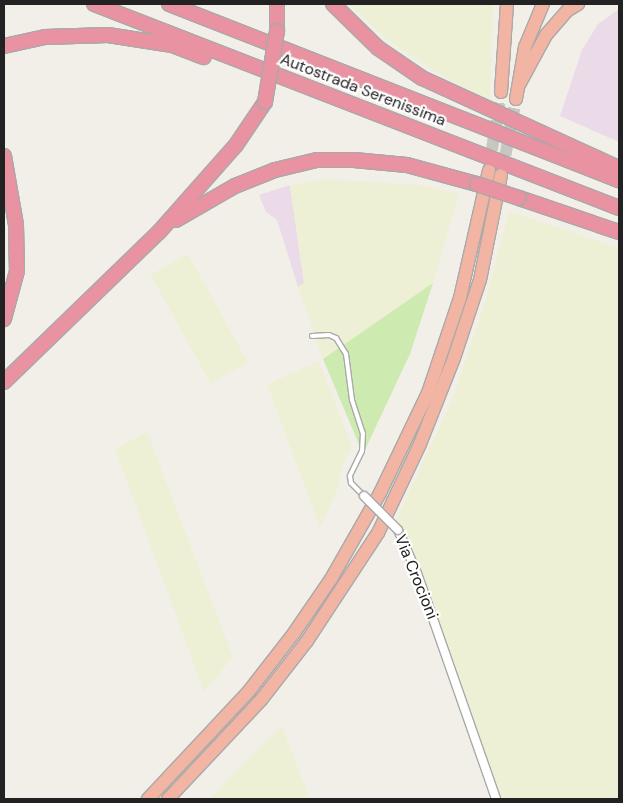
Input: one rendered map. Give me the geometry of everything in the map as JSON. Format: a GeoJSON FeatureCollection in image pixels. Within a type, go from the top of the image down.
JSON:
{"type":"FeatureCollection","features":[{"type":"Feature","properties":{"kind":"highway","name":"Autostrada Serenissima"},"geometry":{"type":"LineString","coordinates":[[94,4],[619,208]]}},
{"type":"Feature","properties":{"kind":"highway","name":"Autostrada Serenissima"},"geometry":{"type":"LineString","coordinates":[[169,4],[619,180]]}},
{"type":"Feature","properties":{"kind":"highway"},"geometry":{"type":"LineString","coordinates":[[4,382],[159,232],[236,145],[265,102],[277,31],[277,4]]}},
{"type":"Feature","properties":{"kind":"highway"},"geometry":{"type":"LineString","coordinates":[[333,4],[363,35],[398,62],[444,90],[619,168]]}},
{"type":"Feature","properties":{"kind":"highway"},"geometry":{"type":"LineString","coordinates":[[502,92],[507,4]]}},
{"type":"Feature","properties":{"kind":"highway"},"geometry":{"type":"LineString","coordinates":[[516,99],[525,47],[543,4]]}},
{"type":"Feature","properties":{"kind":"highway"},"geometry":{"type":"LineString","coordinates":[[518,86],[546,35],[568,10],[578,4]]}},
{"type":"Feature","properties":{"kind":"highway"},"geometry":{"type":"LineString","coordinates":[[4,46],[45,37],[76,35],[155,41],[278,84],[370,111]]}},
{"type":"Feature","properties":{"kind":"highway"},"geometry":{"type":"LineString","coordinates":[[4,156],[16,224],[17,270],[4,319]]}},
{"type":"Feature","properties":{"kind":"highway"},"geometry":{"type":"LineString","coordinates":[[159,232],[201,203],[235,186],[275,170],[317,160],[354,160],[408,166],[477,184],[619,232]]}},
{"type":"Feature","properties":{"kind":"highway"},"geometry":{"type":"LineString","coordinates":[[148,799],[249,691],[288,640],[331,579],[380,493],[428,393],[475,244],[489,170]]}},
{"type":"Feature","properties":{"kind":"highway"},"geometry":{"type":"LineString","coordinates":[[168,799],[261,700],[307,640],[378,533],[420,444],[454,358],[480,280],[502,176]]}},
{"type":"Feature","properties":{"kind":"street","name":"Via Crocioni"},"geometry":{"type":"LineString","coordinates":[[364,496],[398,530],[417,573],[496,799]]}},
{"type":"Feature","properties":{"kind":"lane","name":"Via Crocioni"},"geometry":{"type":"LineString","coordinates":[[312,336],[329,335],[336,338],[346,354],[352,400],[363,433],[364,444],[350,476],[351,483],[364,496]]}},
{"type":"Feature","properties":{"kind":"shaded area"},"geometry":{"type":"Polygon","coordinates":[[[619,9],[619,142],[560,116],[582,50],[598,24],[619,9]]]}},
{"type":"Feature","properties":{"kind":"shaded area"},"geometry":{"type":"Polygon","coordinates":[[[290,185],[304,283],[298,287],[277,220],[266,212],[259,195],[290,185]]]}},
{"type":"Feature","properties":{"kind":"green space"},"geometry":{"type":"Polygon","coordinates":[[[349,4],[493,4],[490,100],[442,76],[387,40],[349,4]]]}},
{"type":"Feature","properties":{"kind":"green space"},"geometry":{"type":"Polygon","coordinates":[[[326,179],[421,185],[459,194],[433,283],[323,359],[298,287],[304,283],[290,185],[326,179]]]}},
{"type":"Feature","properties":{"kind":"green space"},"geometry":{"type":"Polygon","coordinates":[[[509,211],[619,248],[619,799],[493,799],[394,524],[452,400],[488,293],[509,211]]]}},
{"type":"Feature","properties":{"kind":"green space"},"geometry":{"type":"Polygon","coordinates":[[[188,254],[248,362],[211,383],[150,275],[188,254]]]}},
{"type":"Feature","properties":{"kind":"green space"},"geometry":{"type":"Polygon","coordinates":[[[433,283],[410,354],[363,454],[323,359],[433,283]]]}},
{"type":"Feature","properties":{"kind":"green space"},"geometry":{"type":"Polygon","coordinates":[[[319,361],[352,446],[341,469],[338,489],[320,528],[267,384],[319,361]]]}},
{"type":"Feature","properties":{"kind":"green space"},"geometry":{"type":"Polygon","coordinates":[[[147,432],[233,657],[204,692],[115,449],[147,432]]]}},
{"type":"Feature","properties":{"kind":"green space"},"geometry":{"type":"Polygon","coordinates":[[[282,726],[310,799],[209,799],[275,732],[282,726]]]}},
{"type":"Feature","properties":{"kind":"tunnel"},"geometry":{"type":"LineString","coordinates":[[489,168],[501,92]]}},
{"type":"Feature","properties":{"kind":"tunnel"},"geometry":{"type":"LineString","coordinates":[[502,173],[516,99]]}}]}
